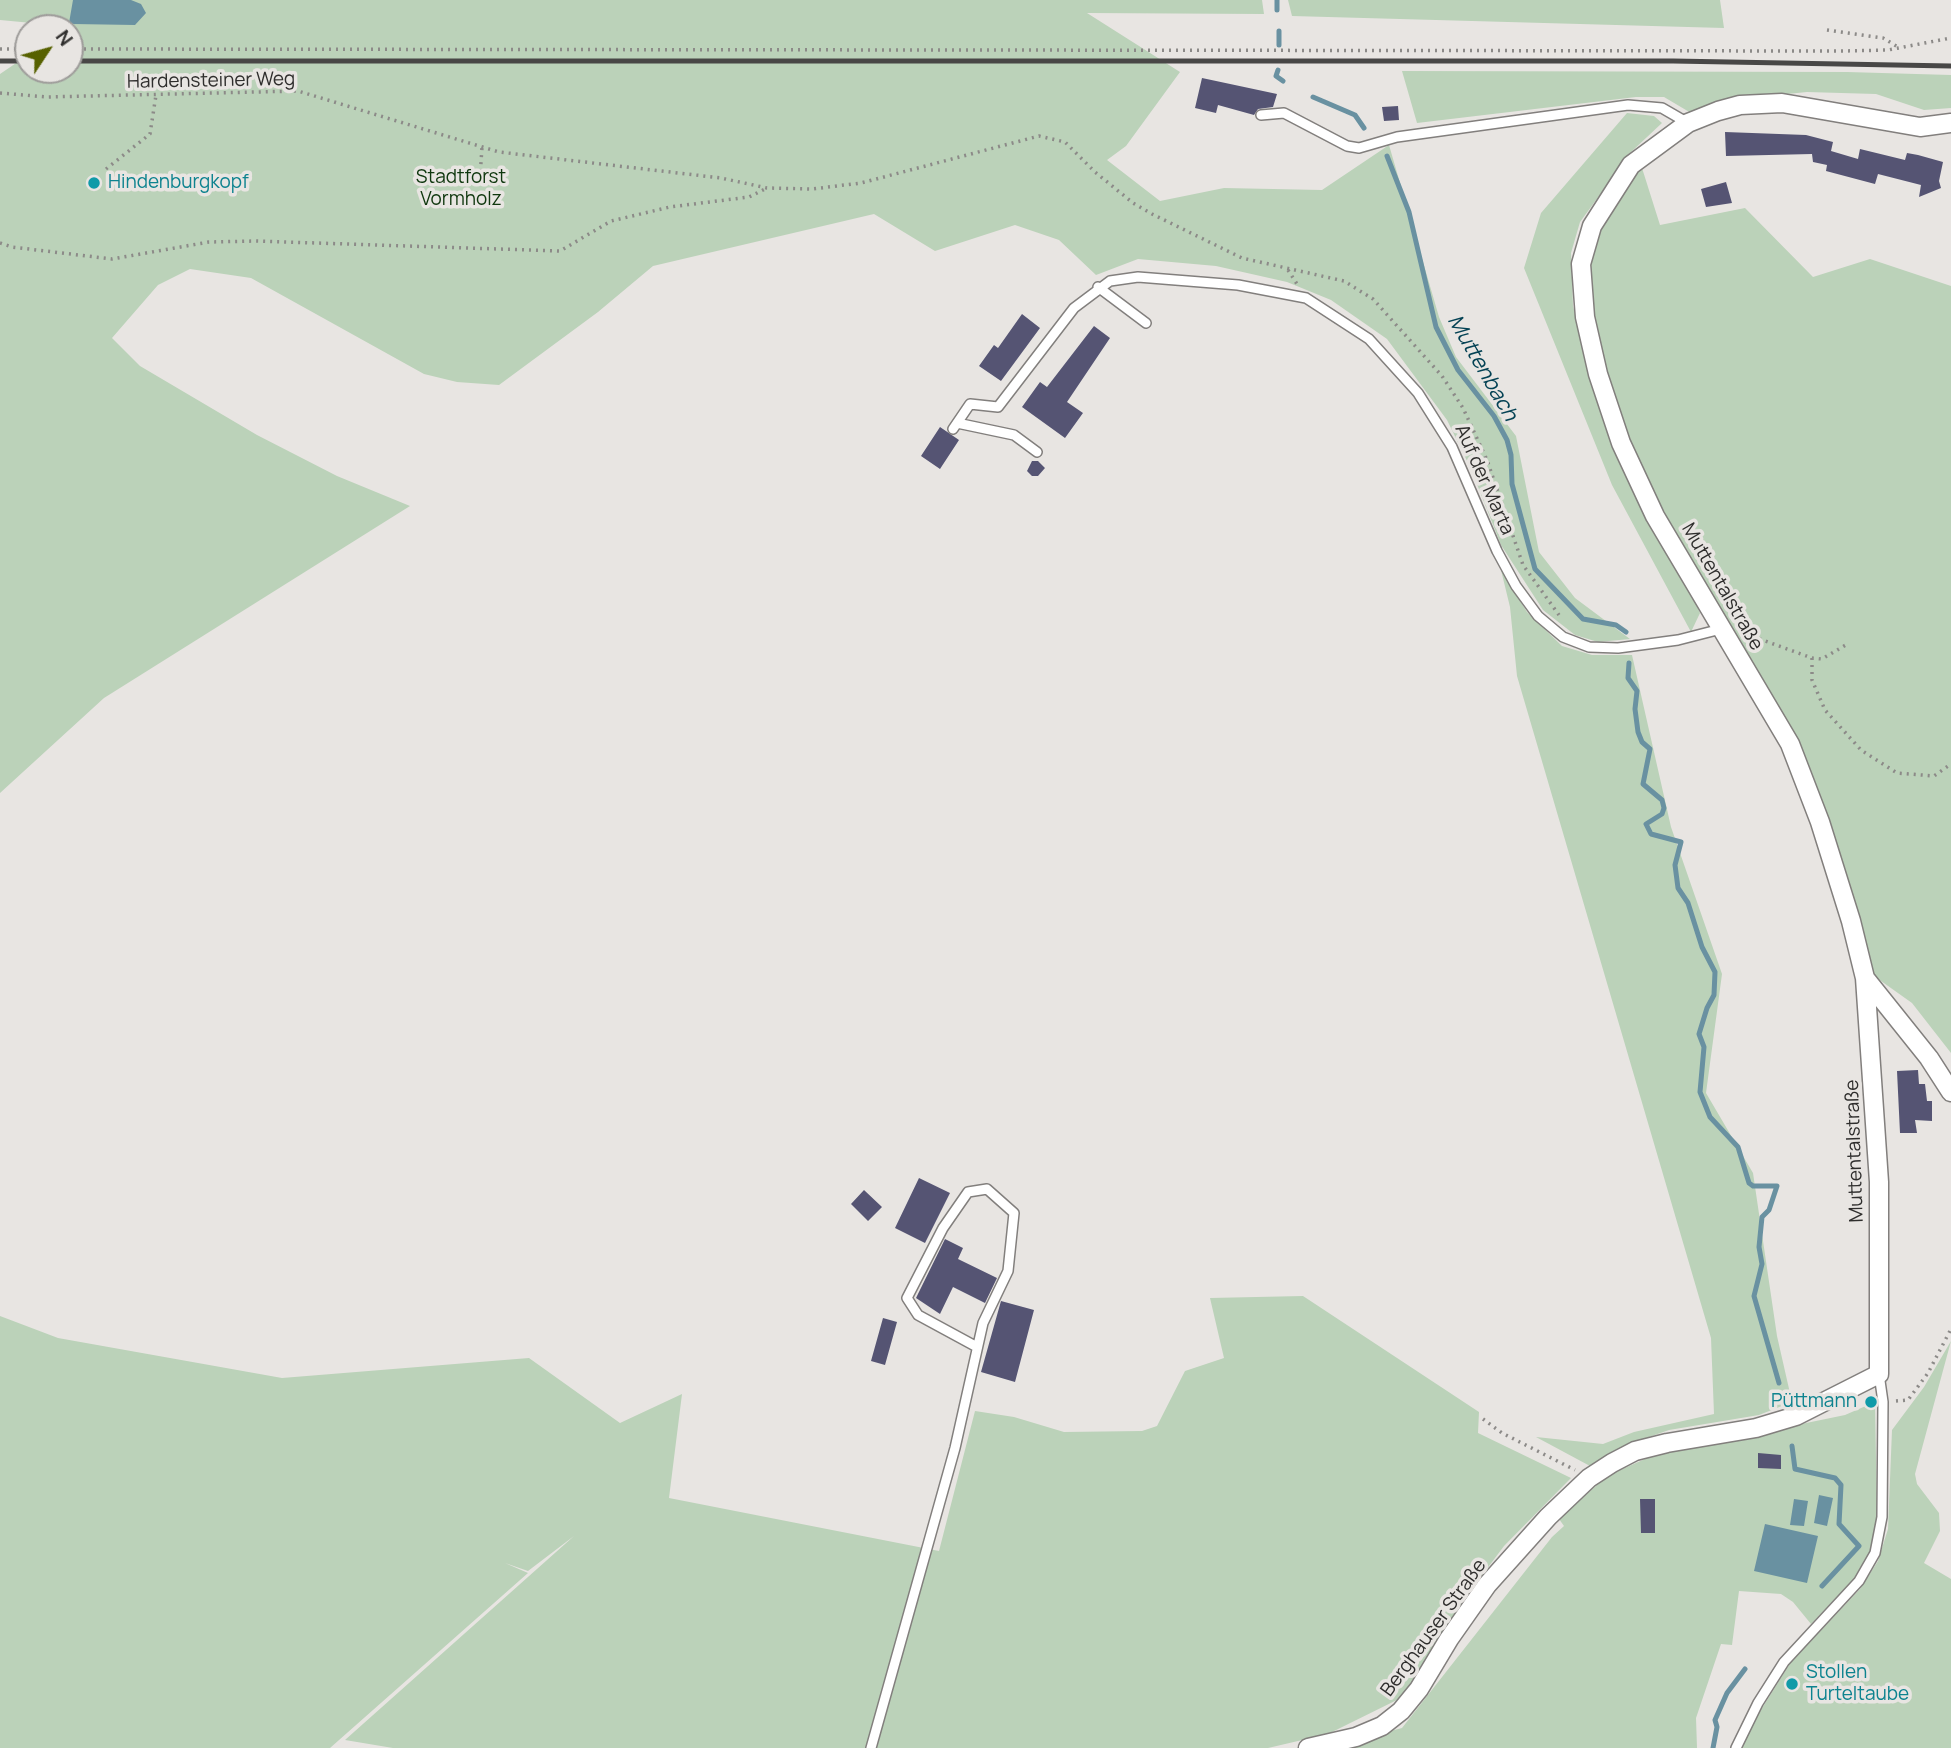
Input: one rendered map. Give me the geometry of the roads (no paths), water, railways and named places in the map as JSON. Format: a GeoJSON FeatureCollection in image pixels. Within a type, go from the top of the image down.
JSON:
{"type":"FeatureCollection","features":[{"type":"Feature","properties":{"kind":"street","name":"Muttentalstraße"},"geometry":{"type":"LineString","coordinates":[[1879,1374],[1880,1182],[1865,978],[1833,861],[1803,775],[1772,712],[1655,516],[1621,443],[1598,374],[1582,297],[1581,264],[1585,244],[1605,203],[1644,153],[1688,123],[1718,111],[1764,103],[1797,105],[1920,127],[1950,125]]}},
{"type":"Feature","properties":{"kind":"street"},"geometry":{"type":"LineString","coordinates":[[1865,978],[1928,1058],[1951,1092]]}},
{"type":"Feature","properties":{"kind":"street","name":"Berghauser Straße"},"geometry":{"type":"LineString","coordinates":[[1308,1748],[1356,1737],[1382,1726],[1401,1711],[1419,1689],[1449,1639],[1488,1585],[1589,1478],[1635,1451],[1756,1428],[1796,1416],[1879,1374]]}},
{"type":"Feature","properties":{"kind":"lane"},"geometry":{"type":"LineString","coordinates":[[1261,115],[1284,113],[1347,146],[1359,148],[1397,137],[1628,106],[1662,107],[1688,123]]}},
{"type":"Feature","properties":{"kind":"lane","name":"Auf der Marta"},"geometry":{"type":"LineString","coordinates":[[1037,452],[1014,435],[955,426],[970,404],[998,407],[1074,308],[1098,287],[1123,278],[1138,277],[1226,284],[1281,292],[1319,305],[1369,339],[1418,393],[1452,447],[1507,570],[1527,601],[1553,629],[1574,643],[1601,649],[1653,645],[1722,631]]}},
{"type":"Feature","properties":{"kind":"lane"},"geometry":{"type":"LineString","coordinates":[[1098,287],[1146,323]]}},
{"type":"Feature","properties":{"kind":"lane"},"geometry":{"type":"LineString","coordinates":[[871,1748],[955,1448],[977,1346],[984,1323],[1008,1271],[1014,1213],[987,1189],[968,1192],[943,1228],[907,1298],[918,1315],[977,1346]]}},
{"type":"Feature","properties":{"kind":"lane"},"geometry":{"type":"LineString","coordinates":[[1736,1748],[1758,1703],[1784,1662],[1859,1581],[1875,1553],[1882,1517],[1883,1402],[1879,1374]]}},
{"type":"Feature","properties":{"kind":"water"},"geometry":{"type":"Polygon","coordinates":[[[73,0],[131,0],[141,4],[146,13],[135,25],[84,24],[84,14],[71,14],[73,0]]]}},
{"type":"Feature","properties":{"kind":"water"},"geometry":{"type":"Polygon","coordinates":[[[1819,1495],[1833,1498],[1827,1526],[1814,1523],[1819,1495]]]}},
{"type":"Feature","properties":{"kind":"water"},"geometry":{"type":"Polygon","coordinates":[[[1794,1499],[1808,1501],[1804,1526],[1790,1525],[1794,1499]]]}},
{"type":"Feature","properties":{"kind":"water"},"geometry":{"type":"Polygon","coordinates":[[[1765,1524],[1818,1536],[1807,1583],[1754,1571],[1765,1524]]]}},
{"type":"Feature","properties":{"kind":"waterway","name":"Muttenbach"},"geometry":{"type":"LineString","coordinates":[[1277,0],[1277,10]]}},
{"type":"Feature","properties":{"kind":"waterway","name":"Muttenbach"},"geometry":{"type":"LineString","coordinates":[[1279,31],[1279,45]]}},
{"type":"Feature","properties":{"kind":"waterway","name":"Muttenbach"},"geometry":{"type":"LineString","coordinates":[[1278,70],[1276,76],[1283,81]]}},
{"type":"Feature","properties":{"kind":"waterway","name":"Muttenbach"},"geometry":{"type":"LineString","coordinates":[[1313,97],[1355,115],[1364,128]]}},
{"type":"Feature","properties":{"kind":"waterway","name":"Muttenbach"},"geometry":{"type":"LineString","coordinates":[[1387,156],[1409,212],[1436,327],[1458,370],[1494,416],[1507,440],[1511,455],[1512,484],[1535,569],[1583,619],[1616,625],[1626,632]]}},
{"type":"Feature","properties":{"kind":"waterway","name":"Muttenbach"},"geometry":{"type":"LineString","coordinates":[[1629,663],[1628,678],[1637,691],[1635,709],[1638,732],[1642,742],[1650,749],[1643,784],[1662,800],[1664,808],[1662,814],[1646,824],[1651,834],[1681,842],[1675,865],[1678,888],[1688,903],[1702,947],[1715,972],[1714,995],[1699,1034],[1704,1047],[1700,1092],[1710,1117],[1738,1147],[1749,1183],[1753,1186],[1777,1186],[1769,1210],[1762,1217],[1759,1247],[1762,1264],[1754,1296],[1779,1383]]}},
{"type":"Feature","properties":{"kind":"waterway","name":"Muttenbach"},"geometry":{"type":"LineString","coordinates":[[1792,1446],[1795,1469],[1835,1478],[1841,1485],[1839,1524],[1859,1546],[1822,1586]]}},
{"type":"Feature","properties":{"kind":"waterway","name":"Muttenbach"},"geometry":{"type":"LineString","coordinates":[[1713,1748],[1717,1727],[1715,1720],[1727,1693],[1745,1669]]}},
{"type":"Feature","properties":{"kind":"railway"},"geometry":{"type":"LineString","coordinates":[[0,61],[14,61]]}},
{"type":"Feature","properties":{"kind":"railway"},"geometry":{"type":"LineString","coordinates":[[84,61],[1673,61],[1951,66]]}},
{"type":"Feature","properties":{"kind":"place","name":"Hindenburgkopf"},"geometry":{"type":"Point","coordinates":[94,183]}},
{"type":"Feature","properties":{"kind":"place","name":"Püttmann"},"geometry":{"type":"Point","coordinates":[1871,1402]}},
{"type":"Feature","properties":{"kind":"place","name":"Stollen Turteltaube"},"geometry":{"type":"Point","coordinates":[1792,1684]}},
{"type":"Feature","properties":{"kind":"park label","name":"Stadtforst Vormholz"},"geometry":{"type":"Point","coordinates":[461,189]}}]}
